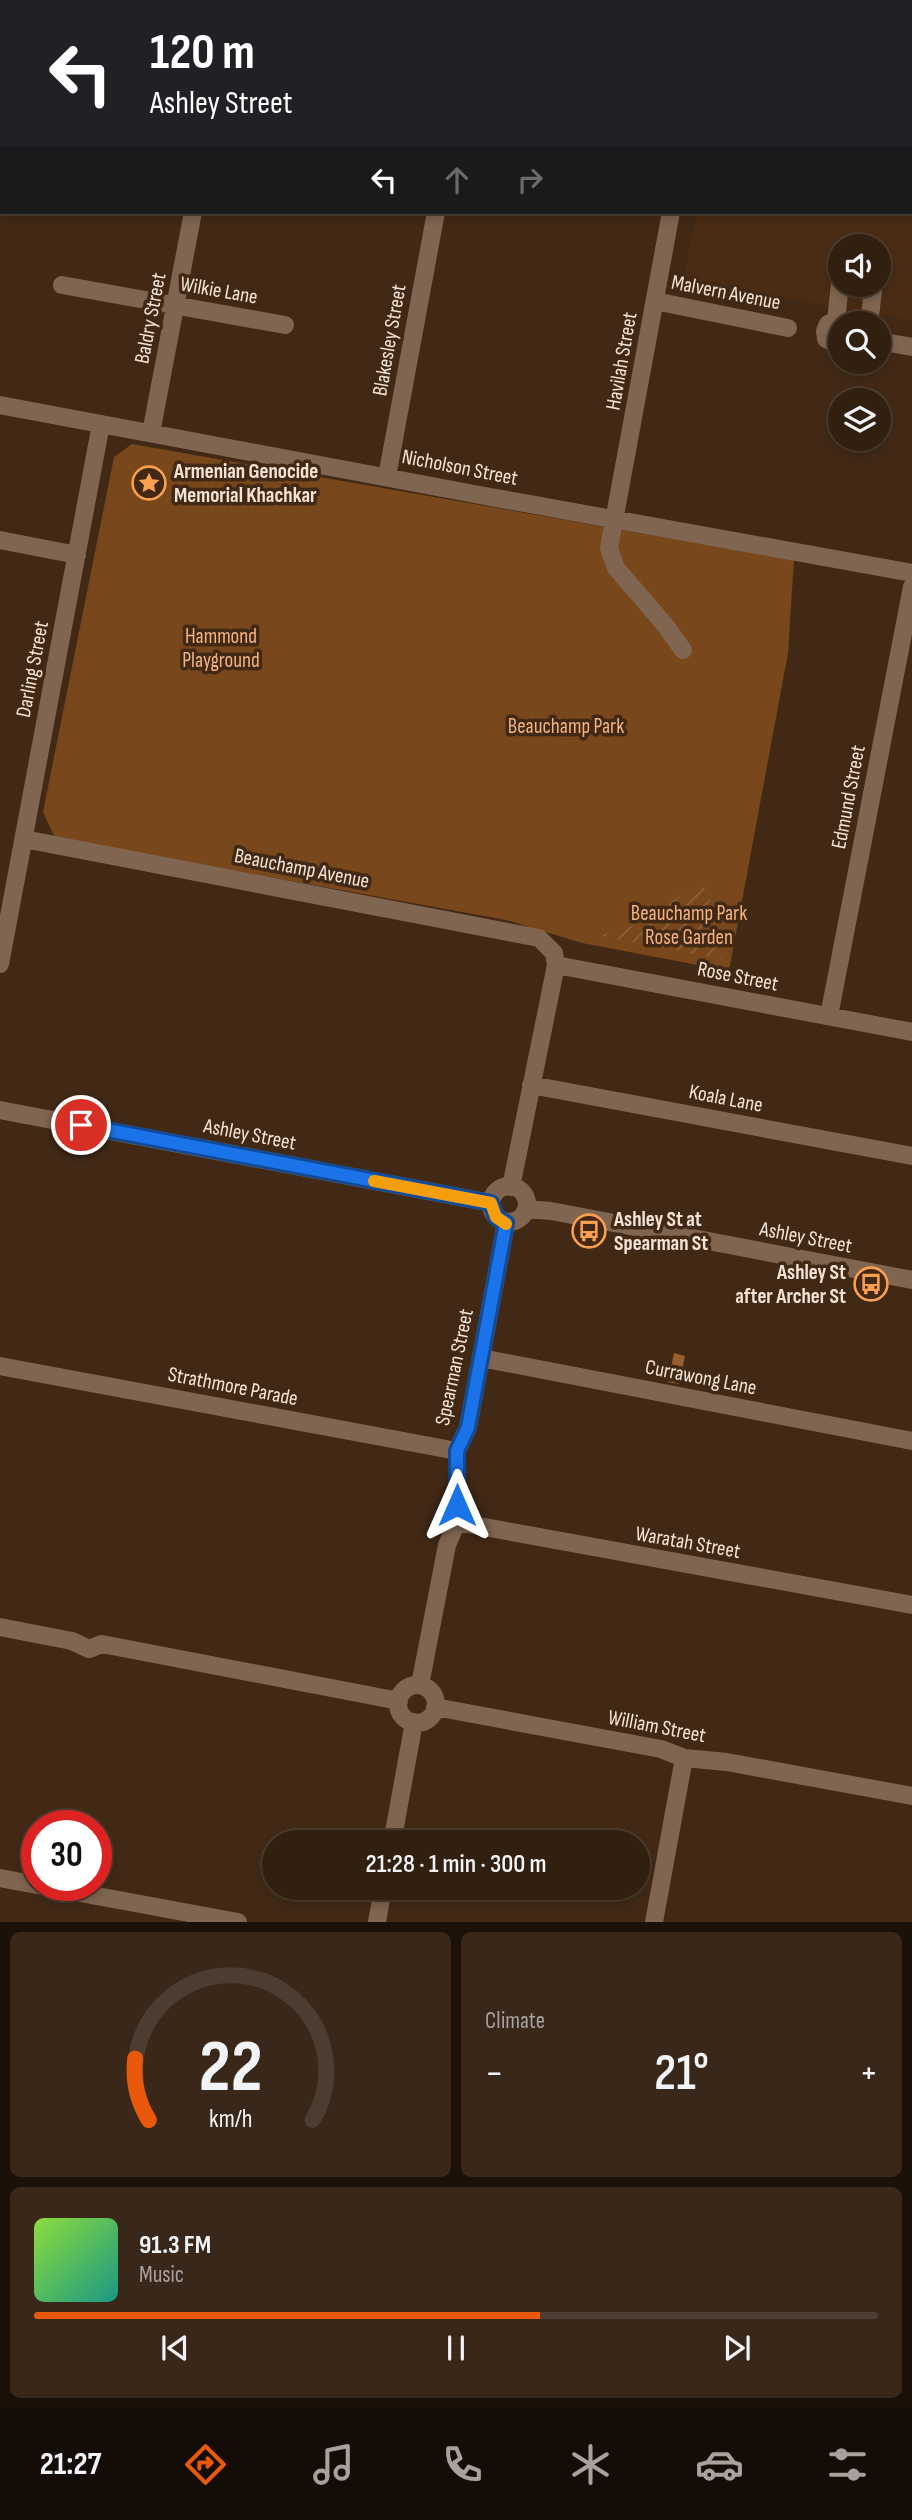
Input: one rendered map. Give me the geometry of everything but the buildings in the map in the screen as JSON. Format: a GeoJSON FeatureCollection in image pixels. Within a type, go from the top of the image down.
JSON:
{"type":"FeatureCollection","features":[{"type":"Feature","properties":{"kind":"street","name":"Baldry Street"},"geometry":{"type":"LineString","coordinates":[[151,433],[193,214]]}},
{"type":"Feature","properties":{"kind":"street","name":"Blakesley Street"},"geometry":{"type":"LineString","coordinates":[[387,477],[436,214]]}},
{"type":"Feature","properties":{"kind":"street","name":"Havilah Street"},"geometry":{"type":"LineString","coordinates":[[671,214],[609,548],[616,568],[684,650]]}},
{"type":"Feature","properties":{"kind":"street","name":"Wilkie Lane"},"geometry":{"type":"LineString","coordinates":[[62,285],[285,325]]}},
{"type":"Feature","properties":{"kind":"street","name":"Malvern Avenue"},"geometry":{"type":"LineString","coordinates":[[655,301],[788,328]]}},
{"type":"Feature","properties":{"kind":"street"},"geometry":{"type":"LineString","coordinates":[[828,324],[825,331],[828,340]]}},
{"type":"Feature","properties":{"kind":"street"},"geometry":{"type":"LineString","coordinates":[[891,343],[912,347]]}},
{"type":"Feature","properties":{"kind":"street","name":"Nicholson Street"},"geometry":{"type":"LineString","coordinates":[[0,405],[912,573]]}},
{"type":"Feature","properties":{"kind":"street","name":"Darling Street"},"geometry":{"type":"LineString","coordinates":[[0,964],[101,424]]}},
{"type":"Feature","properties":{"kind":"street"},"geometry":{"type":"LineString","coordinates":[[0,540],[77,555]]}},
{"type":"Feature","properties":{"kind":"street","name":"Edmund Street"},"geometry":{"type":"LineString","coordinates":[[829,1016],[912,587]]}},
{"type":"Feature","properties":{"kind":"street","name":"Beauchamp Avenue"},"geometry":{"type":"LineString","coordinates":[[24,839],[527,935],[548,945],[554,953],[556,965]]}},
{"type":"Feature","properties":{"kind":"street"},"geometry":{"type":"LineString","coordinates":[[510,1186],[556,965]]}},
{"type":"Feature","properties":{"kind":"street","name":"Rose Street"},"geometry":{"type":"LineString","coordinates":[[556,965],[912,1032]]}},
{"type":"Feature","properties":{"kind":"street","name":"Koala Lane"},"geometry":{"type":"LineString","coordinates":[[531,1085],[912,1156]]}},
{"type":"Feature","properties":{"kind":"street","name":"Ashley Street"},"geometry":{"type":"LineString","coordinates":[[0,1110],[491,1203]]}},
{"type":"Feature","properties":{"kind":"street"},"geometry":{"type":"LineString","coordinates":[[510,1186],[524,1194],[526,1209],[518,1220],[506,1223],[496,1217],[491,1203],[497,1191],[510,1186]]}},
{"type":"Feature","properties":{"kind":"street","name":"Ashley Street"},"geometry":{"type":"LineString","coordinates":[[526,1209],[551,1211],[912,1280]]}},
{"type":"Feature","properties":{"kind":"street","name":"Spearman Street"},"geometry":{"type":"LineString","coordinates":[[420,1685],[447,1545],[457,1522],[457,1451],[468,1427],[506,1223]]}},
{"type":"Feature","properties":{"kind":"street","name":"Currawong Lane"},"geometry":{"type":"LineString","coordinates":[[481,1358],[912,1441]]}},
{"type":"Feature","properties":{"kind":"street","name":"Strathmore Parade"},"geometry":{"type":"LineString","coordinates":[[0,1366],[457,1451]]}},
{"type":"Feature","properties":{"kind":"street","name":"Waratah Street"},"geometry":{"type":"LineString","coordinates":[[457,1522],[912,1605]]}},
{"type":"Feature","properties":{"kind":"street"},"geometry":{"type":"LineString","coordinates":[[0,1627],[72,1641],[89,1649],[102,1644],[399,1700]]}},
{"type":"Feature","properties":{"kind":"street"},"geometry":{"type":"LineString","coordinates":[[420,1685],[432,1693],[435,1707],[425,1721],[414,1722],[402,1715],[399,1700],[406,1689],[420,1685]]}},
{"type":"Feature","properties":{"kind":"street","name":"William Street"},"geometry":{"type":"LineString","coordinates":[[435,1707],[661,1749],[684,1759],[727,1762],[912,1796]]}},
{"type":"Feature","properties":{"kind":"street"},"geometry":{"type":"LineString","coordinates":[[393,1830],[414,1722]]}},
{"type":"Feature","properties":{"kind":"street"},"geometry":{"type":"LineString","coordinates":[[654,1922],[684,1759]]}},
{"type":"Feature","properties":{"kind":"street"},"geometry":{"type":"LineString","coordinates":[[0,1878],[238,1922]]}},
{"type":"Feature","properties":{"kind":"street"},"geometry":{"type":"LineString","coordinates":[[377,1922],[381,1900]]}},
{"type":"Feature","properties":{"kind":"shaded area"},"geometry":{"type":"Polygon","coordinates":[[[697,214],[912,214],[912,321],[891,317],[891,311],[857,311],[683,279],[697,214]]]}},
{"type":"Feature","properties":{"kind":"shaded area"},"geometry":{"type":"Polygon","coordinates":[[[674,1353],[685,1356],[679,1384],[668,1382],[674,1353]]]}},
{"type":"Feature","properties":{"kind":"green space","name":"Beauchamp Park"},"geometry":{"type":"Polygon","coordinates":[[[132,444],[794,560],[788,653],[729,971],[582,943],[506,920],[55,838],[43,812],[114,457],[132,444]]]}},
{"type":"Feature","properties":{"kind":"green space","name":"Beauchamp Park Rose Garden"},"geometry":{"type":"Polygon","coordinates":[[[701,880],[712,904],[722,959],[595,935],[627,928],[640,922],[701,880]]]}},
{"type":"Feature","properties":{"kind":"slow traffic"},"geometry":{"type":"LineString","coordinates":[[374,1181],[491,1203],[496,1217],[506,1224]]}},
{"type":"Feature","properties":{"kind":"place","name":"Armenian Genocide Memorial Khachkar"},"geometry":{"type":"Point","coordinates":[149,483]}},
{"type":"Feature","properties":{"kind":"place","name":"Ashley St at Spearman St"},"geometry":{"type":"Point","coordinates":[589,1231]}},
{"type":"Feature","properties":{"kind":"place","name":"Ashley St after Archer St"},"geometry":{"type":"Point","coordinates":[871,1284]}},
{"type":"Feature","properties":{"kind":"route"},"geometry":{"type":"LineString","coordinates":[[81,1125],[491,1203],[496,1217],[506,1223],[468,1427],[457,1451],[457,1505]]}},
{"type":"Feature","properties":{"kind":"park label","name":"Hammond Playground"},"geometry":{"type":"Point","coordinates":[221,648]}}]}
